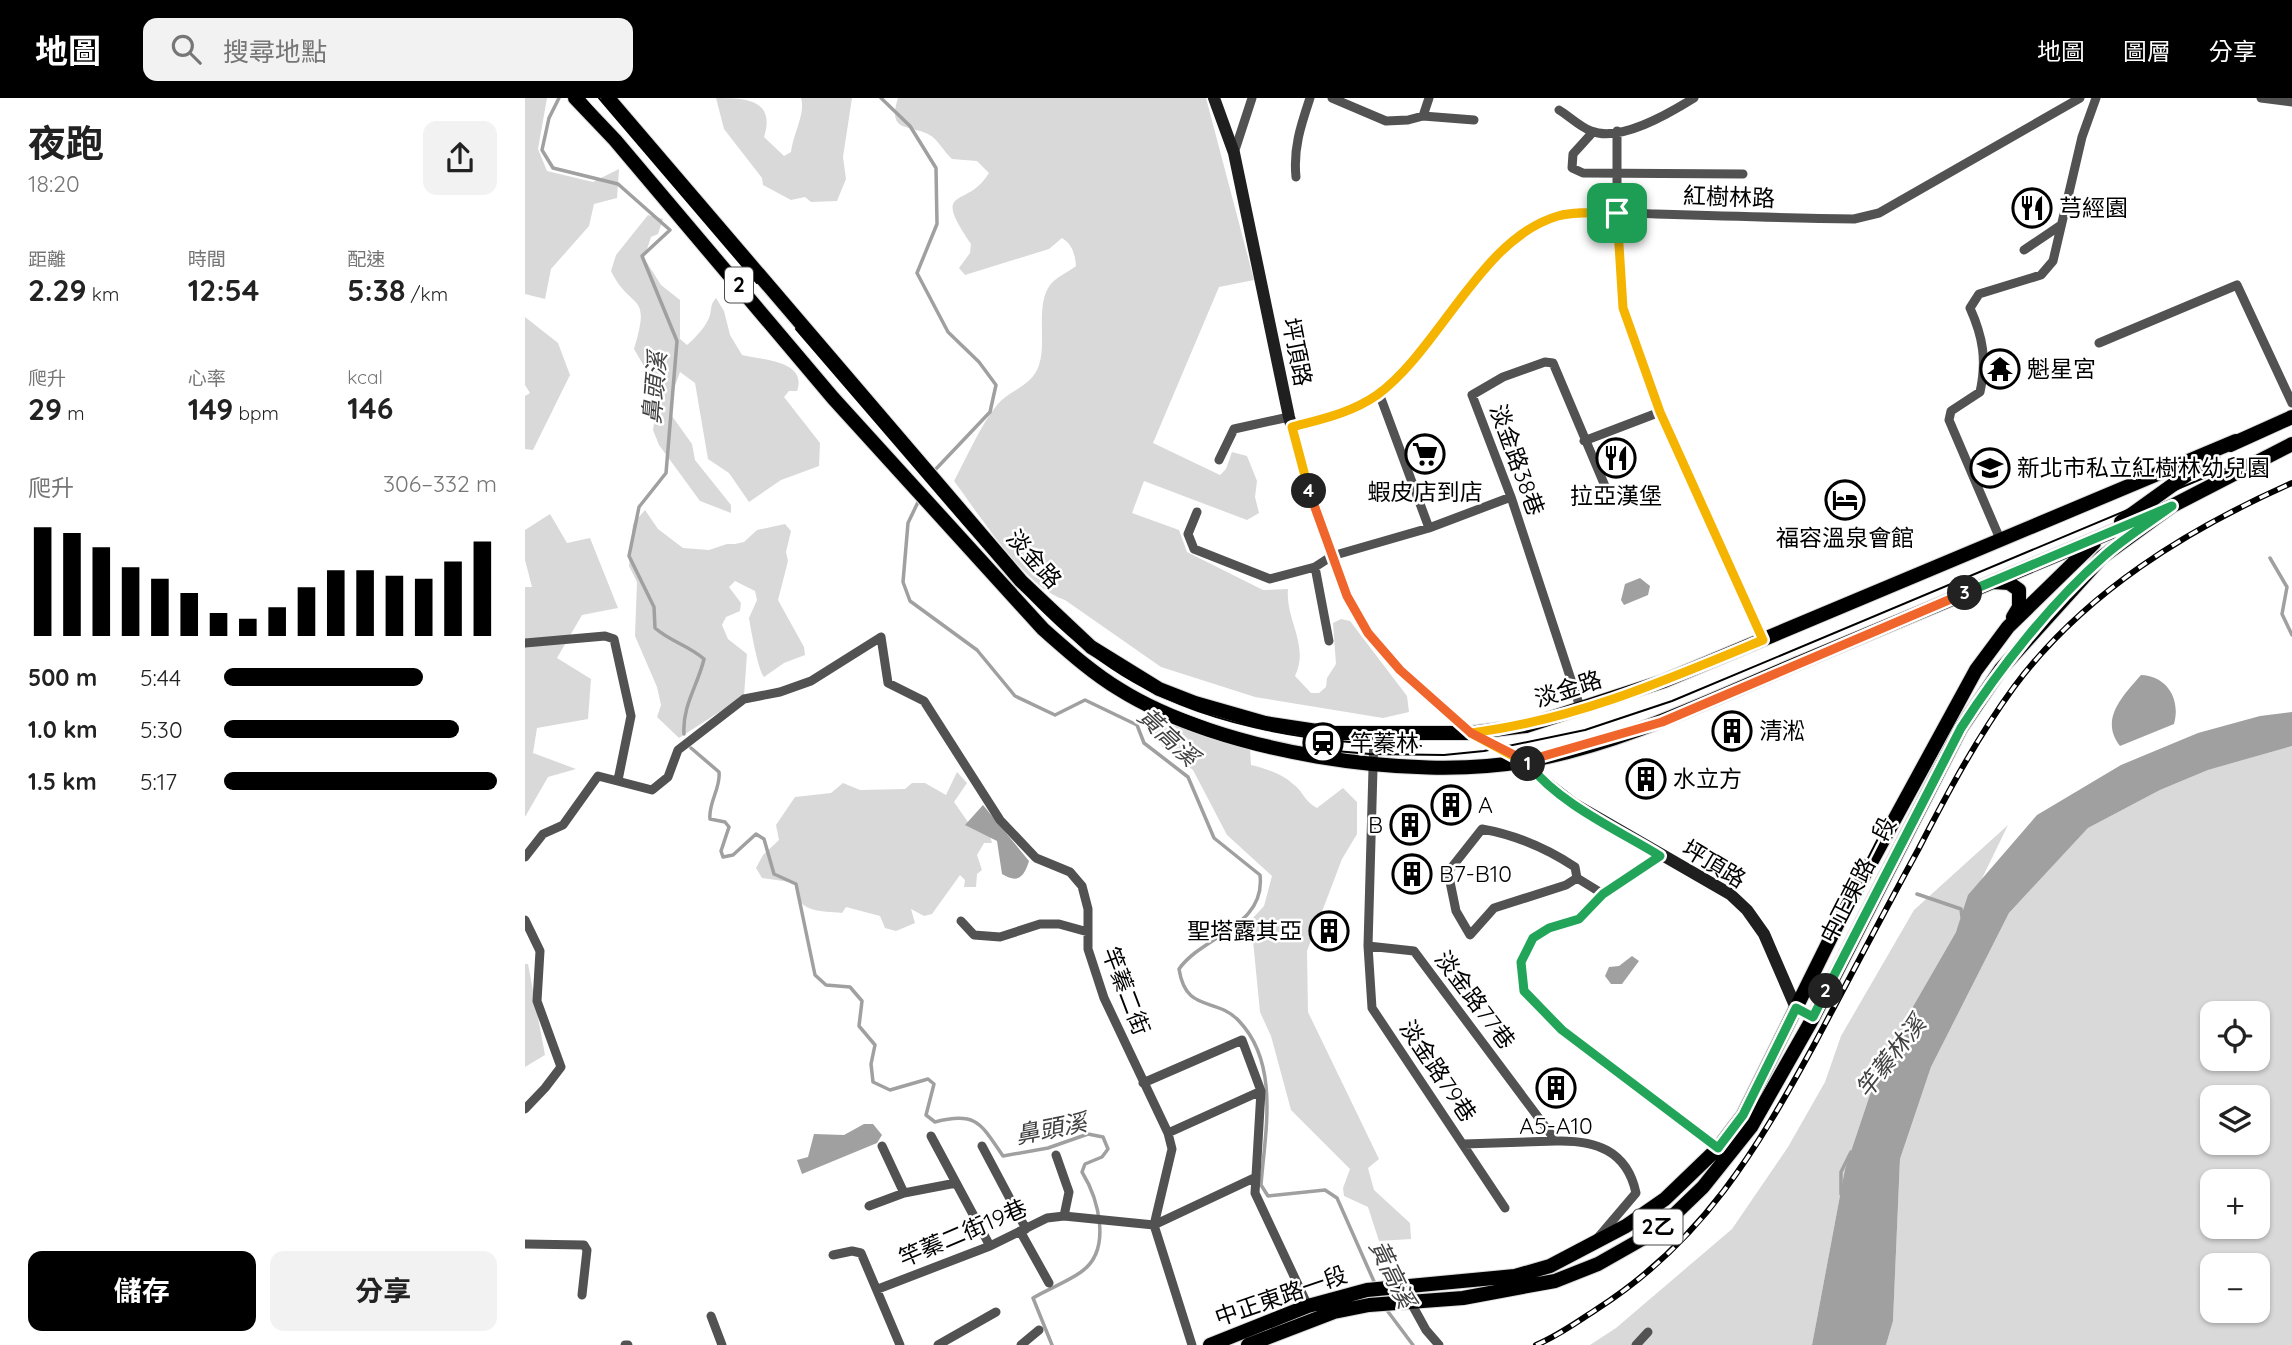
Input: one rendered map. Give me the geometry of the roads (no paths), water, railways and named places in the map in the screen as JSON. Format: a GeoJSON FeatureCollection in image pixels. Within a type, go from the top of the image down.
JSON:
{"type":"FeatureCollection","features":[{"type":"Feature","properties":{"kind":"main road","name":"淡金路"},"geometry":{"type":"LineString","coordinates":[[575,98],[615,140],[901,475],[1043,629],[1082,663],[1120,690],[1191,723],[1244,740],[1277,749],[1374,762],[1443,767],[1526,761],[1662,722],[2102,536]]}},
{"type":"Feature","properties":{"kind":"main road","name":"淡金路"},"geometry":{"type":"LineString","coordinates":[[608,98],[1021,582],[1059,620],[1091,647],[1159,690],[1265,723],[1330,733],[1471,733],[1526,726],[1581,710],[1763,640],[2235,441]]}},
{"type":"Feature","properties":{"kind":"main road","name":"中正東路一段"},"geometry":{"type":"LineString","coordinates":[[1210,1345],[1308,1306],[1417,1286],[1515,1276],[1550,1266],[1593,1244],[1665,1199],[1718,1148],[1743,1115],[1948,718],[1976,670],[2008,627],[2102,536],[2235,441],[2292,417]]}},
{"type":"Feature","properties":{"kind":"main road","name":"中正東路一段"},"geometry":{"type":"LineString","coordinates":[[1410,1301],[1486,1295],[1555,1281],[1598,1264],[1642,1239],[1676,1213],[1729,1158],[1751,1128],[1813,1017],[1961,728],[2018,648],[2102,557],[2172,506],[2292,444]]}},
{"type":"Feature","properties":{"kind":"main road"},"geometry":{"type":"LineString","coordinates":[[2102,536],[2172,506]]}},
{"type":"Feature","properties":{"kind":"main road"},"geometry":{"type":"LineString","coordinates":[[1986,584],[2009,583],[2019,590],[2019,607],[2008,627]]}},
{"type":"Feature","properties":{"kind":"main road","name":"中正東路一段"},"geometry":{"type":"LineString","coordinates":[[1248,1345],[1368,1297]]}},
{"type":"Feature","properties":{"kind":"main road","name":"2乙"},"geometry":{"type":"LineString","coordinates":[[1368,1297],[1410,1301]]}},
{"type":"Feature","properties":{"kind":"street","name":"坪頂路"},"geometry":{"type":"LineString","coordinates":[[1215,98],[1234,153],[1290,422],[1332,556],[1347,596],[1368,633],[1400,670],[1471,733],[1526,761],[1539,777],[1574,804],[1730,894],[1747,910],[1765,934],[1796,1008]]}},
{"type":"Feature","properties":{"kind":"street"},"geometry":{"type":"LineString","coordinates":[[1234,153],[1252,98]]}},
{"type":"Feature","properties":{"kind":"street"},"geometry":{"type":"LineString","coordinates":[[1296,177],[1297,134],[1310,98]]}},
{"type":"Feature","properties":{"kind":"street"},"geometry":{"type":"LineString","coordinates":[[1332,98],[1386,121],[1423,116],[1474,120]]}},
{"type":"Feature","properties":{"kind":"street"},"geometry":{"type":"LineString","coordinates":[[1423,116],[1429,98]]}},
{"type":"Feature","properties":{"kind":"street"},"geometry":{"type":"LineString","coordinates":[[1559,110],[1593,132],[1617,131],[1642,127],[1694,98]]}},
{"type":"Feature","properties":{"kind":"street","name":"紅樹林路"},"geometry":{"type":"LineString","coordinates":[[1219,460],[1234,429],[1290,422],[1357,407],[1379,393],[1439,331],[1480,273],[1507,246],[1557,216],[1617,213],[1854,219],[1879,213],[2080,98]]}},
{"type":"Feature","properties":{"kind":"street"},"geometry":{"type":"LineString","coordinates":[[2000,539],[1949,420],[1951,411],[1980,392],[1984,375],[1983,337],[1970,308],[1979,294],[2041,275],[2053,261],[2082,137],[2096,98]]}},
{"type":"Feature","properties":{"kind":"street"},"geometry":{"type":"LineString","coordinates":[[2261,98],[2292,102]]}},
{"type":"Feature","properties":{"kind":"street"},"geometry":{"type":"LineString","coordinates":[[1617,131],[1617,213],[1623,308],[1660,412],[1763,640]]}},
{"type":"Feature","properties":{"kind":"street"},"geometry":{"type":"LineString","coordinates":[[1593,132],[1573,154],[1572,168],[1583,173],[1743,174]]}},
{"type":"Feature","properties":{"kind":"street"},"geometry":{"type":"LineString","coordinates":[[2024,250],[2061,225]]}},
{"type":"Feature","properties":{"kind":"street"},"geometry":{"type":"LineString","coordinates":[[2099,343],[2237,285],[2292,403]]}},
{"type":"Feature","properties":{"kind":"street","name":"淡金路38巷"},"geometry":{"type":"LineString","coordinates":[[1581,710],[1511,496],[1472,395],[1502,374],[1545,362],[1553,363],[1605,486]]}},
{"type":"Feature","properties":{"kind":"street"},"geometry":{"type":"LineString","coordinates":[[1379,393],[1429,528]]}},
{"type":"Feature","properties":{"kind":"street"},"geometry":{"type":"LineString","coordinates":[[1584,441],[1660,412]]}},
{"type":"Feature","properties":{"kind":"street"},"geometry":{"type":"LineString","coordinates":[[1197,512],[1188,534],[1194,549],[1271,579],[1315,567],[1332,556],[1429,528],[1511,496]]}},
{"type":"Feature","properties":{"kind":"street"},"geometry":{"type":"LineString","coordinates":[[1315,567],[1329,641]]}},
{"type":"Feature","properties":{"kind":"street"},"geometry":{"type":"LineString","coordinates":[[525,643],[605,636],[614,639],[631,716],[618,780],[598,776],[563,825],[543,834],[525,857]]}},
{"type":"Feature","properties":{"kind":"street","name":"竿蓁二街"},"geometry":{"type":"LineString","coordinates":[[618,780],[652,790],[668,776],[678,750],[744,699],[781,692],[811,681],[881,637],[888,683],[924,701],[1000,820],[1035,858],[1070,872],[1082,886],[1088,909],[1088,949],[1104,998],[1168,1132],[1172,1149],[1154,1225]]}},
{"type":"Feature","properties":{"kind":"street"},"geometry":{"type":"LineString","coordinates":[[1368,946],[1374,733]]}},
{"type":"Feature","properties":{"kind":"street"},"geometry":{"type":"LineString","coordinates":[[1577,878],[1566,885],[1494,908],[1470,935],[1456,911],[1448,872],[1482,829],[1509,834],[1552,852],[1575,867],[1577,878],[1603,894]]}},
{"type":"Feature","properties":{"kind":"street"},"geometry":{"type":"LineString","coordinates":[[1660,856],[1603,894],[1579,919],[1549,928],[1533,938],[1521,962],[1524,991],[1562,1030],[1718,1148]]}},
{"type":"Feature","properties":{"kind":"street"},"geometry":{"type":"LineString","coordinates":[[525,920],[540,951],[537,1001],[561,1067],[525,1109]]}},
{"type":"Feature","properties":{"kind":"street"},"geometry":{"type":"LineString","coordinates":[[961,921],[974,935],[1000,937],[1040,924],[1059,924],[1088,932]]}},
{"type":"Feature","properties":{"kind":"street","name":"淡金路77巷"},"geometry":{"type":"LineString","coordinates":[[1368,946],[1414,950],[1556,1141]]}},
{"type":"Feature","properties":{"kind":"street","name":"淡金路79巷"},"geometry":{"type":"LineString","coordinates":[[1368,946],[1372,1008],[1505,1208]]}},
{"type":"Feature","properties":{"kind":"street"},"geometry":{"type":"LineString","coordinates":[[1796,1008],[1813,1017]]}},
{"type":"Feature","properties":{"kind":"street"},"geometry":{"type":"LineString","coordinates":[[1143,1083],[1242,1040],[1261,1091],[1255,1193],[1308,1306]]}},
{"type":"Feature","properties":{"kind":"street"},"geometry":{"type":"LineString","coordinates":[[1168,1132],[1261,1091]]}},
{"type":"Feature","properties":{"kind":"street"},"geometry":{"type":"LineString","coordinates":[[931,1136],[990,1246]]}},
{"type":"Feature","properties":{"kind":"street"},"geometry":{"type":"LineString","coordinates":[[1464,1144],[1586,1140],[1610,1152],[1625,1164],[1636,1193],[1604,1226],[1593,1244]]}},
{"type":"Feature","properties":{"kind":"street"},"geometry":{"type":"LineString","coordinates":[[882,1146],[904,1193]]}},
{"type":"Feature","properties":{"kind":"street"},"geometry":{"type":"LineString","coordinates":[[982,1146],[1049,1283]]}},
{"type":"Feature","properties":{"kind":"street","name":"竿蓁二街19巷"},"geometry":{"type":"LineString","coordinates":[[1056,1155],[1069,1192],[1064,1216]]}},
{"type":"Feature","properties":{"kind":"street"},"geometry":{"type":"LineString","coordinates":[[1192,1345],[1154,1225],[1254,1178]]}},
{"type":"Feature","properties":{"kind":"street"},"geometry":{"type":"LineString","coordinates":[[869,1206],[904,1193],[956,1183]]}},
{"type":"Feature","properties":{"kind":"street","name":"竿蓁二街19巷"},"geometry":{"type":"LineString","coordinates":[[878,1289],[990,1246],[1047,1218],[1064,1216],[1154,1225]]}},
{"type":"Feature","properties":{"kind":"street"},"geometry":{"type":"LineString","coordinates":[[525,1244],[584,1245],[587,1250],[582,1296]]}},
{"type":"Feature","properties":{"kind":"street"},"geometry":{"type":"LineString","coordinates":[[834,1255],[852,1251],[861,1254],[900,1345]]}},
{"type":"Feature","properties":{"kind":"street"},"geometry":{"type":"LineString","coordinates":[[1410,1301],[1426,1330],[1439,1345]]}},
{"type":"Feature","properties":{"kind":"street"},"geometry":{"type":"LineString","coordinates":[[938,1345],[996,1312]]}},
{"type":"Feature","properties":{"kind":"street"},"geometry":{"type":"LineString","coordinates":[[711,1316],[722,1345]]}},
{"type":"Feature","properties":{"kind":"street"},"geometry":{"type":"LineString","coordinates":[[1021,1345],[1039,1329]]}},
{"type":"Feature","properties":{"kind":"street"},"geometry":{"type":"LineString","coordinates":[[1636,1345],[1648,1332]]}},
{"type":"Feature","properties":{"kind":"water"},"geometry":{"type":"Polygon","coordinates":[[[1640,578],[1650,586],[1648,595],[1624,605],[1621,600],[1625,584],[1640,578]]]}},
{"type":"Feature","properties":{"kind":"water"},"geometry":{"type":"Polygon","coordinates":[[[2141,675],[2158,680],[2170,691],[2175,706],[2174,724],[2120,746],[2114,736],[2113,717],[2121,700],[2141,675]]]}},
{"type":"Feature","properties":{"kind":"water"},"geometry":{"type":"Polygon","coordinates":[[[2292,712],[2292,746],[2208,770],[2160,790],[2088,828],[2009,913],[1931,1067],[1900,1159],[1893,1321],[1886,1345],[1812,1345],[1845,1169],[1881,1062],[1956,932],[1968,895],[2037,815],[2121,765],[2198,733],[2260,716],[2292,712]]]}},
{"type":"Feature","properties":{"kind":"water"},"geometry":{"type":"Polygon","coordinates":[[[983,805],[1029,861],[1020,877],[1012,878],[1002,874],[997,841],[965,825],[983,805]]]}},
{"type":"Feature","properties":{"kind":"water"},"geometry":{"type":"Polygon","coordinates":[[[1632,956],[1639,961],[1622,984],[1611,984],[1605,976],[1609,967],[1619,966],[1632,956]]]}},
{"type":"Feature","properties":{"kind":"water"},"geometry":{"type":"Polygon","coordinates":[[[864,1124],[873,1124],[882,1135],[877,1143],[802,1174],[797,1160],[808,1157],[814,1134],[844,1135],[864,1124]]]}},
{"type":"Feature","properties":{"kind":"waterway","name":"鼻頭溪"},"geometry":{"type":"LineString","coordinates":[[559,98],[549,118],[542,150],[553,168],[618,184],[670,230],[642,256],[677,341],[666,473],[639,507],[629,556],[654,607],[655,628],[704,659],[685,714],[684,734]]}},
{"type":"Feature","properties":{"kind":"waterway","name":"黃高溪"},"geometry":{"type":"LineString","coordinates":[[881,98],[910,126],[936,168],[937,224],[917,273],[948,332],[979,362],[996,385],[990,412],[934,471]]}},
{"type":"Feature","properties":{"kind":"waterway","name":"黃高溪"},"geometry":{"type":"LineString","coordinates":[[919,500],[908,523],[903,582],[910,601],[977,650],[1015,696],[1055,715],[1085,700],[1137,725],[1144,743],[1188,777],[1214,838],[1260,875],[1259,893],[1253,907],[1243,919],[1190,957],[1179,969],[1188,993],[1195,999],[1230,1013],[1252,1038],[1260,1057],[1267,1099],[1261,1185],[1268,1196],[1325,1190],[1337,1198],[1376,1286]]}},
{"type":"Feature","properties":{"kind":"waterway"},"geometry":{"type":"LineString","coordinates":[[2270,558],[2287,587],[2282,614],[2292,635]]}},
{"type":"Feature","properties":{"kind":"waterway","name":"鼻頭溪"},"geometry":{"type":"LineString","coordinates":[[691,748],[719,772],[710,819],[725,822],[729,827],[721,851],[723,857],[733,855],[756,834],[764,839],[774,874],[796,884],[815,975],[826,985],[850,987],[862,1001],[859,1026],[875,1045],[871,1064],[873,1082],[890,1090],[928,1079],[934,1084],[926,1115],[935,1122],[960,1118],[977,1123],[1003,1156],[1048,1148],[1088,1134],[1103,1137],[1108,1149],[1102,1157],[1085,1164],[1082,1172],[1097,1209],[1100,1238],[1097,1251],[1081,1272],[1033,1298],[1052,1345]]}},
{"type":"Feature","properties":{"kind":"waterway","name":"竿蓁林溪"},"geometry":{"type":"LineString","coordinates":[[1917,894],[1961,909],[1962,917]]}},
{"type":"Feature","properties":{"kind":"waterway","name":"竿蓁林溪"},"geometry":{"type":"LineString","coordinates":[[1841,1194],[1841,1172],[1851,1152]]}},
{"type":"Feature","properties":{"kind":"waterway","name":"黃高溪"},"geometry":{"type":"LineString","coordinates":[[1386,1309],[1413,1345]]}},
{"type":"Feature","properties":{"kind":"tram line"},"geometry":{"type":"LineString","coordinates":[[584,98],[1030,621],[1055,645],[1094,675],[1146,701],[1250,739],[1290,747],[1370,754],[1444,755],[1484,751],[1585,730],[1672,701],[2292,441]]}},
{"type":"Feature","properties":{"kind":"tram line"},"geometry":{"type":"LineString","coordinates":[[599,98],[757,283]]}},
{"type":"Feature","properties":{"kind":"tram line"},"geometry":{"type":"LineString","coordinates":[[796,329],[1014,581],[1058,626],[1107,665],[1166,698],[1236,723],[1310,738],[1421,746]]}},
{"type":"Feature","properties":{"kind":"railway"},"geometry":{"type":"LineString","coordinates":[[1536,1345],[1597,1309],[1634,1282],[1667,1254],[1724,1191],[1793,1083],[1975,747],[2014,687],[2042,653],[2072,622],[2139,567],[2214,521],[2292,483]]}},
{"type":"Feature","properties":{"kind":"place","name":"芎經園"},"geometry":{"type":"Point","coordinates":[2032,208]}},
{"type":"Feature","properties":{"kind":"place","name":"魁星宮"},"geometry":{"type":"Point","coordinates":[2000,369]}},
{"type":"Feature","properties":{"kind":"place","name":"蝦皮店到店"},"geometry":{"type":"Point","coordinates":[1425,454]}},
{"type":"Feature","properties":{"kind":"place","name":"拉亞漢堡"},"geometry":{"type":"Point","coordinates":[1616,458]}},
{"type":"Feature","properties":{"kind":"place","name":"新北市私立紅樹林幼兒園"},"geometry":{"type":"Point","coordinates":[1990,468]}},
{"type":"Feature","properties":{"kind":"place","name":"福容溫泉會館"},"geometry":{"type":"Point","coordinates":[1845,500]}},
{"type":"Feature","properties":{"kind":"place","name":"清淞"},"geometry":{"type":"Point","coordinates":[1732,731]}},
{"type":"Feature","properties":{"kind":"place","name":"竿蓁林"},"geometry":{"type":"Point","coordinates":[1323,743]}},
{"type":"Feature","properties":{"kind":"place","name":"水立方"},"geometry":{"type":"Point","coordinates":[1646,779]}},
{"type":"Feature","properties":{"kind":"place","name":"A"},"geometry":{"type":"Point","coordinates":[1451,805]}},
{"type":"Feature","properties":{"kind":"place","name":"B"},"geometry":{"type":"Point","coordinates":[1410,825]}},
{"type":"Feature","properties":{"kind":"place","name":"B7-B10"},"geometry":{"type":"Point","coordinates":[1412,874]}},
{"type":"Feature","properties":{"kind":"place","name":"聖塔露其亞"},"geometry":{"type":"Point","coordinates":[1329,931]}},
{"type":"Feature","properties":{"kind":"place","name":"A5-A10"},"geometry":{"type":"Point","coordinates":[1556,1088]}}]}
